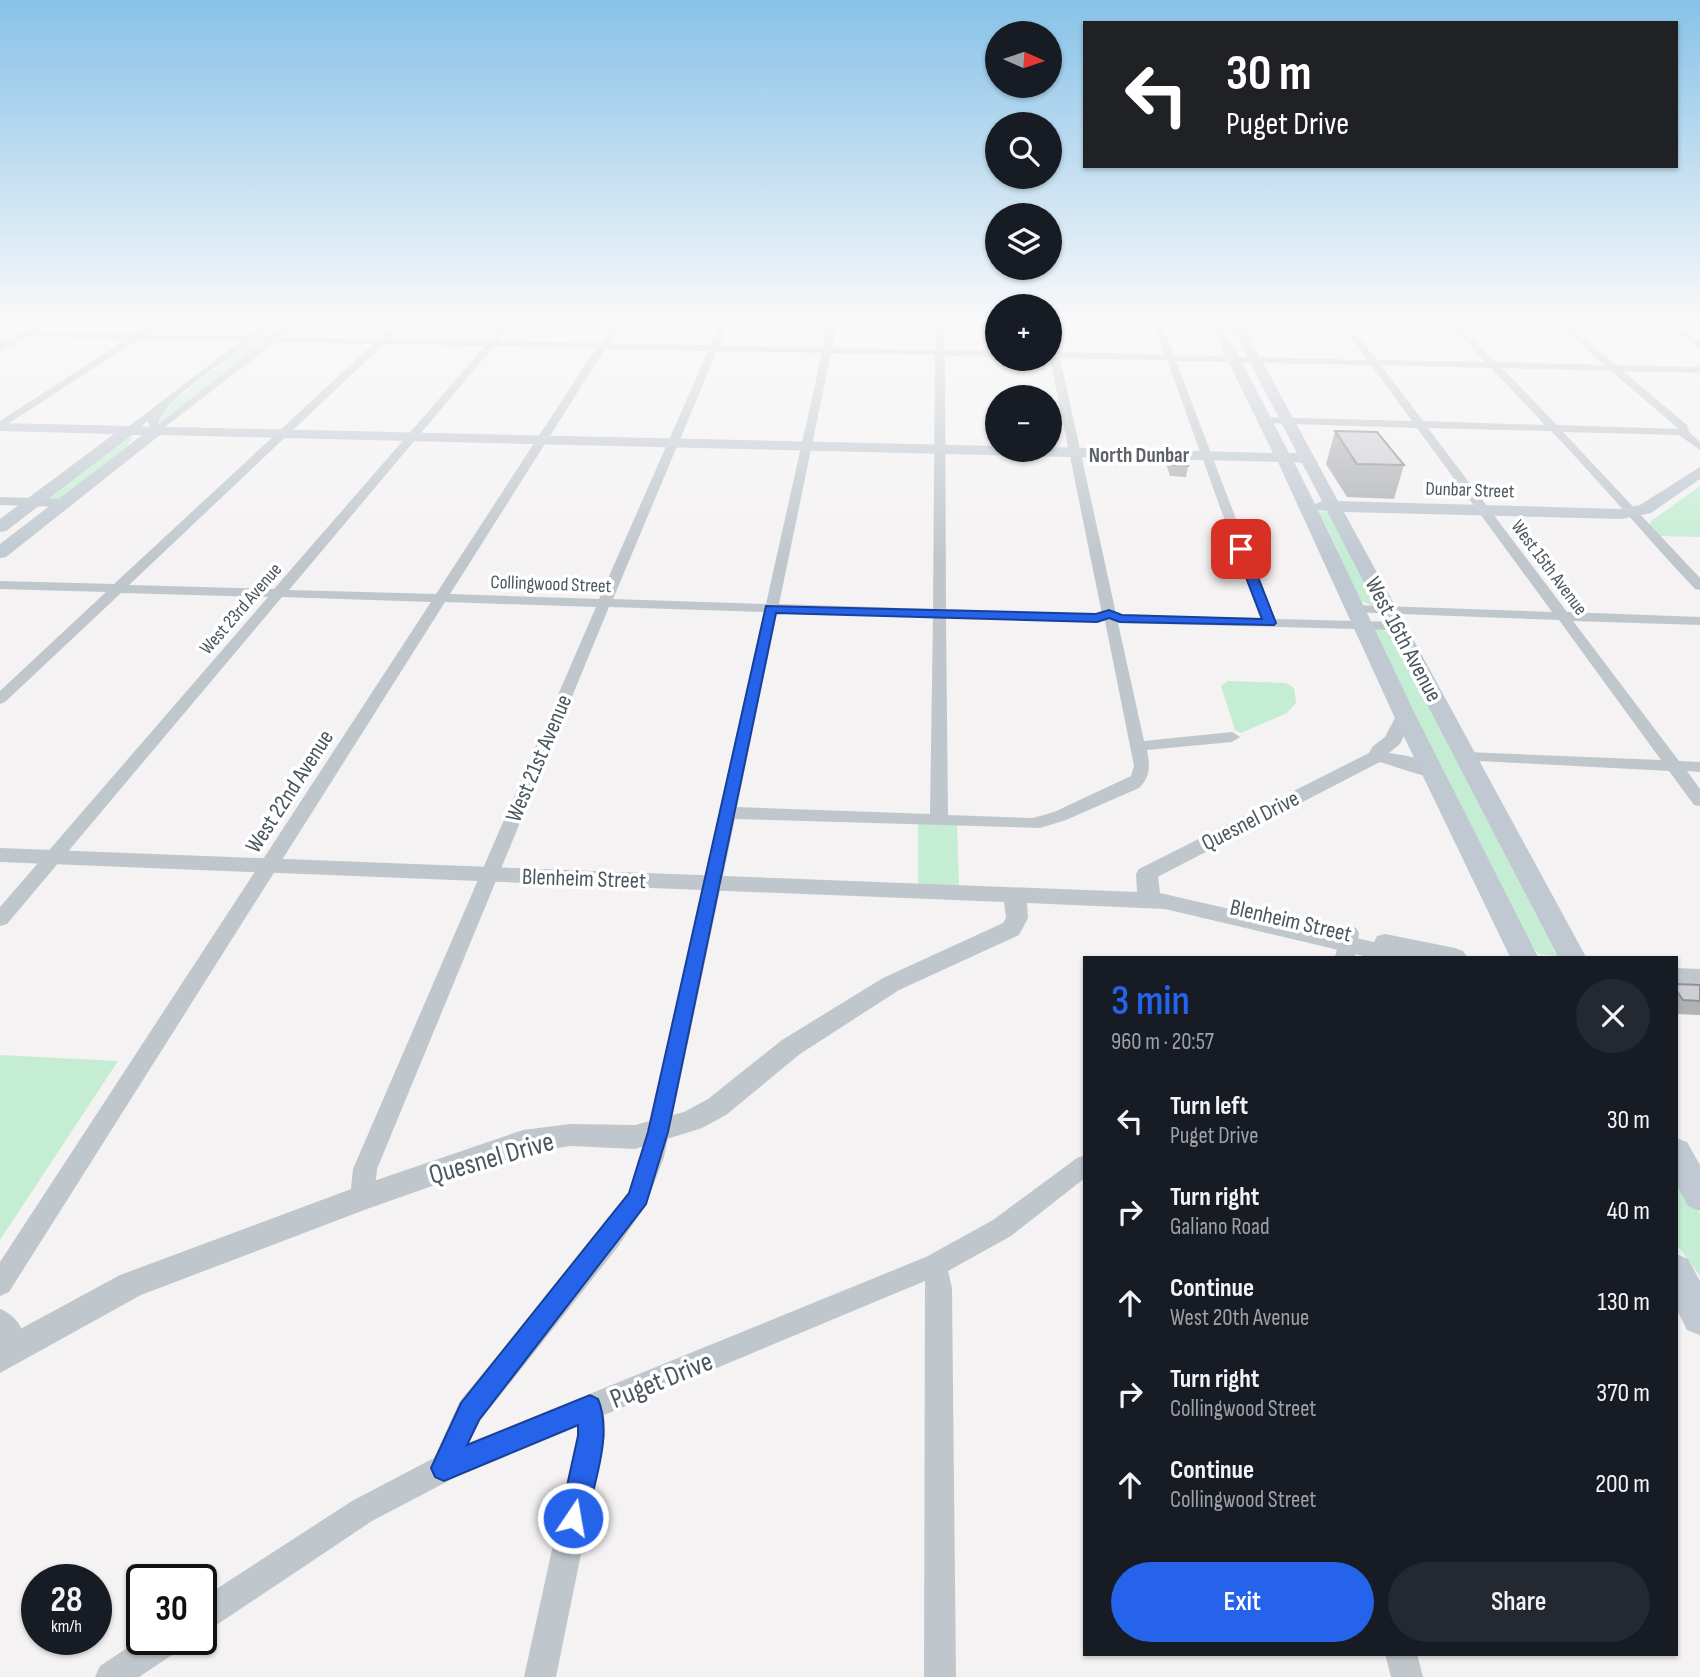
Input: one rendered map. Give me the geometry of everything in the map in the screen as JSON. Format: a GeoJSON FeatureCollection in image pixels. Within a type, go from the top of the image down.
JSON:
{"type":"FeatureCollection","features":[{"type":"Feature","properties":{"kind":"main road","name":"West 16th Avenue"},"geometry":{"type":"LineString","coordinates":[[1254,400],[1307,505],[1405,716],[1524,956]]}},
{"type":"Feature","properties":{"kind":"main road","name":"West 16th Avenue"},"geometry":{"type":"LineString","coordinates":[[1276,400],[1571,956]]}},
{"type":"Feature","properties":{"kind":"main road"},"geometry":{"type":"LineString","coordinates":[[0,426],[1306,458]]}},
{"type":"Feature","properties":{"kind":"main road"},"geometry":{"type":"LineString","coordinates":[[128,453],[126,450],[137,436],[129,430]]}},
{"type":"Feature","properties":{"kind":"main road"},"geometry":{"type":"LineString","coordinates":[[0,527],[129,430]]}},
{"type":"Feature","properties":{"kind":"main road"},"geometry":{"type":"LineString","coordinates":[[0,553],[156,431]]}},
{"type":"Feature","properties":{"kind":"main road"},"geometry":{"type":"LineString","coordinates":[[1632,512],[1654,503],[1700,472]]}},
{"type":"Feature","properties":{"kind":"main road","name":"Dunbar Street"},"geometry":{"type":"LineString","coordinates":[[1307,505],[1609,515],[1632,512]]}},
{"type":"Feature","properties":{"kind":"main road"},"geometry":{"type":"LineString","coordinates":[[1678,1156],[1700,1196]]}},
{"type":"Feature","properties":{"kind":"street"},"geometry":{"type":"LineString","coordinates":[[0,426],[40,400]]}},
{"type":"Feature","properties":{"kind":"street"},"geometry":{"type":"LineString","coordinates":[[167,401],[151,425],[156,431],[195,400]]}},
{"type":"Feature","properties":{"kind":"street"},"geometry":{"type":"LineString","coordinates":[[0,699],[319,400]]}},
{"type":"Feature","properties":{"kind":"street","name":"West 23rd Avenue"},"geometry":{"type":"LineString","coordinates":[[0,919],[444,400]]}},
{"type":"Feature","properties":{"kind":"street","name":"West 22nd Avenue"},"geometry":{"type":"LineString","coordinates":[[0,1284],[568,400]]}},
{"type":"Feature","properties":{"kind":"street","name":"West 21st Avenue"},"geometry":{"type":"LineString","coordinates":[[362,1198],[365,1170],[691,400]]}},
{"type":"Feature","properties":{"kind":"street"},"geometry":{"type":"LineString","coordinates":[[444,1468],[470,1411],[638,1198],[658,1132],[816,400]]}},
{"type":"Feature","properties":{"kind":"street"},"geometry":{"type":"LineString","coordinates":[[939,820],[940,400]]}},
{"type":"Feature","properties":{"kind":"street"},"geometry":{"type":"LineString","coordinates":[[727,814],[745,812],[1034,824],[1060,816],[1133,784],[1142,771],[1139,747],[1064,400]]}},
{"type":"Feature","properties":{"kind":"street"},"geometry":{"type":"LineString","coordinates":[[1186,400],[1269,623]]}},
{"type":"Feature","properties":{"kind":"street","name":"West 15th Avenue"},"geometry":{"type":"LineString","coordinates":[[1402,400],[1700,801]]}},
{"type":"Feature","properties":{"kind":"street"},"geometry":{"type":"LineString","coordinates":[[1527,400],[1700,586]]}},
{"type":"Feature","properties":{"kind":"street"},"geometry":{"type":"LineString","coordinates":[[1652,400],[1685,428],[1682,432]]}},
{"type":"Feature","properties":{"kind":"street"},"geometry":{"type":"LineString","coordinates":[[129,430],[167,401]]}},
{"type":"Feature","properties":{"kind":"street"},"geometry":{"type":"LineString","coordinates":[[1263,420],[1682,432],[1700,447]]}},
{"type":"Feature","properties":{"kind":"street"},"geometry":{"type":"LineString","coordinates":[[0,501],[64,503]]}},
{"type":"Feature","properties":{"kind":"street","name":"Collingwood Street"},"geometry":{"type":"LineString","coordinates":[[0,585],[1269,623],[1358,617],[1563,616],[1700,621]]}},
{"type":"Feature","properties":{"kind":"street","name":"Quesnel Drive"},"geometry":{"type":"LineString","coordinates":[[1158,901],[1147,874],[1378,757],[1380,750],[1393,740],[1405,716]]}},
{"type":"Feature","properties":{"kind":"street"},"geometry":{"type":"LineString","coordinates":[[1139,747],[1232,737]]}},
{"type":"Feature","properties":{"kind":"street"},"geometry":{"type":"LineString","coordinates":[[1378,757],[1414,764],[1433,773]]}},
{"type":"Feature","properties":{"kind":"street"},"geometry":{"type":"LineString","coordinates":[[1466,757],[1700,767]]}},
{"type":"Feature","properties":{"kind":"street","name":"Blenheim Street"},"geometry":{"type":"LineString","coordinates":[[0,855],[1158,901],[1218,912],[1397,956]]}},
{"type":"Feature","properties":{"kind":"street","name":"Quesnel Drive"},"geometry":{"type":"LineString","coordinates":[[4,1342],[131,1285],[362,1198],[523,1142],[570,1135],[635,1136],[658,1132],[693,1120],[717,1107],[792,1046],[891,984],[1011,929],[1017,918],[1015,895]]}},
{"type":"Feature","properties":{"kind":"street","name":"Blenheim Street"},"geometry":{"type":"LineString","coordinates":[[1347,945],[1446,956]]}},
{"type":"Feature","properties":{"kind":"street"},"geometry":{"type":"LineString","coordinates":[[1678,977],[1700,978]]}},
{"type":"Feature","properties":{"kind":"street","name":"Puget Drive"},"geometry":{"type":"LineString","coordinates":[[217,1606],[362,1511],[444,1468],[935,1265],[1002,1228],[1083,1167]]}},
{"type":"Feature","properties":{"kind":"street"},"geometry":{"type":"LineString","coordinates":[[935,1265],[939,1299],[940,1677]]}},
{"type":"Feature","properties":{"kind":"street"},"geometry":{"type":"LineString","coordinates":[[540,1677],[591,1436],[590,1407]]}},
{"type":"Feature","properties":{"kind":"street"},"geometry":{"type":"LineString","coordinates":[[127,1672],[148,1655]]}},
{"type":"Feature","properties":{"kind":"street"},"geometry":{"type":"LineString","coordinates":[[1402,1656],[1407,1677]]}},
{"type":"Feature","properties":{"kind":"green space"},"geometry":{"type":"Polygon","coordinates":[[[175,400],[189,400],[160,422],[154,423],[175,400]]]}},
{"type":"Feature","properties":{"kind":"green space"},"geometry":{"type":"Polygon","coordinates":[[[134,436],[126,447],[60,500],[44,498],[117,443],[134,436]]]}},
{"type":"Feature","properties":{"kind":"green space"},"geometry":{"type":"Polygon","coordinates":[[[1700,486],[1700,537],[1659,536],[1650,526],[1651,521],[1700,486]]]}},
{"type":"Feature","properties":{"kind":"green space"},"geometry":{"type":"Polygon","coordinates":[[[1319,511],[1327,512],[1336,519],[1375,596],[1374,606],[1361,601],[1319,511]]]}},
{"type":"Feature","properties":{"kind":"green space"},"geometry":{"type":"Polygon","coordinates":[[[1372,627],[1383,629],[1394,638],[1557,956],[1539,954],[1523,936],[1372,627]]]}},
{"type":"Feature","properties":{"kind":"green space"},"geometry":{"type":"Polygon","coordinates":[[[1228,681],[1286,683],[1294,688],[1296,703],[1287,713],[1241,733],[1235,730],[1221,686],[1228,681]]]}},
{"type":"Feature","properties":{"kind":"green space"},"geometry":{"type":"Polygon","coordinates":[[[918,822],[957,824],[959,887],[918,886],[918,822]]]}},
{"type":"Feature","properties":{"kind":"green space"},"geometry":{"type":"Polygon","coordinates":[[[0,1055],[118,1061],[0,1240],[0,1055]]]}},
{"type":"Feature","properties":{"kind":"green space"},"geometry":{"type":"Polygon","coordinates":[[[1678,1174],[1700,1214],[1700,1276],[1678,1246],[1678,1174]]]}},
{"type":"Feature","properties":{"kind":"building"},"geometry":{"type":"Polygon","coordinates":[[[1335,431],[1377,432],[1404,465],[1357,464],[1335,431]]]}},
{"type":"Feature","properties":{"kind":"building"},"geometry":{"type":"Polygon","coordinates":[[[1168,452],[1183,453],[1188,466],[1172,465],[1168,452]]]}},
{"type":"Feature","properties":{"kind":"building"},"geometry":{"type":"Polygon","coordinates":[[[1678,984],[1700,985],[1700,1001],[1683,1000],[1678,993],[1678,984]]]}},
{"type":"Feature","properties":{"kind":"district","name":"North Dunbar"},"geometry":{"type":"Point","coordinates":[1139,455]}},
{"type":"Feature","properties":{"kind":"route"},"geometry":{"type":"LineString","coordinates":[[573,1518],[591,1436],[590,1407],[444,1468],[470,1411],[608,1240],[638,1198],[653,1157],[771,609],[1097,618],[1109,614],[1120,619],[1269,623],[1241,549]]}}]}
